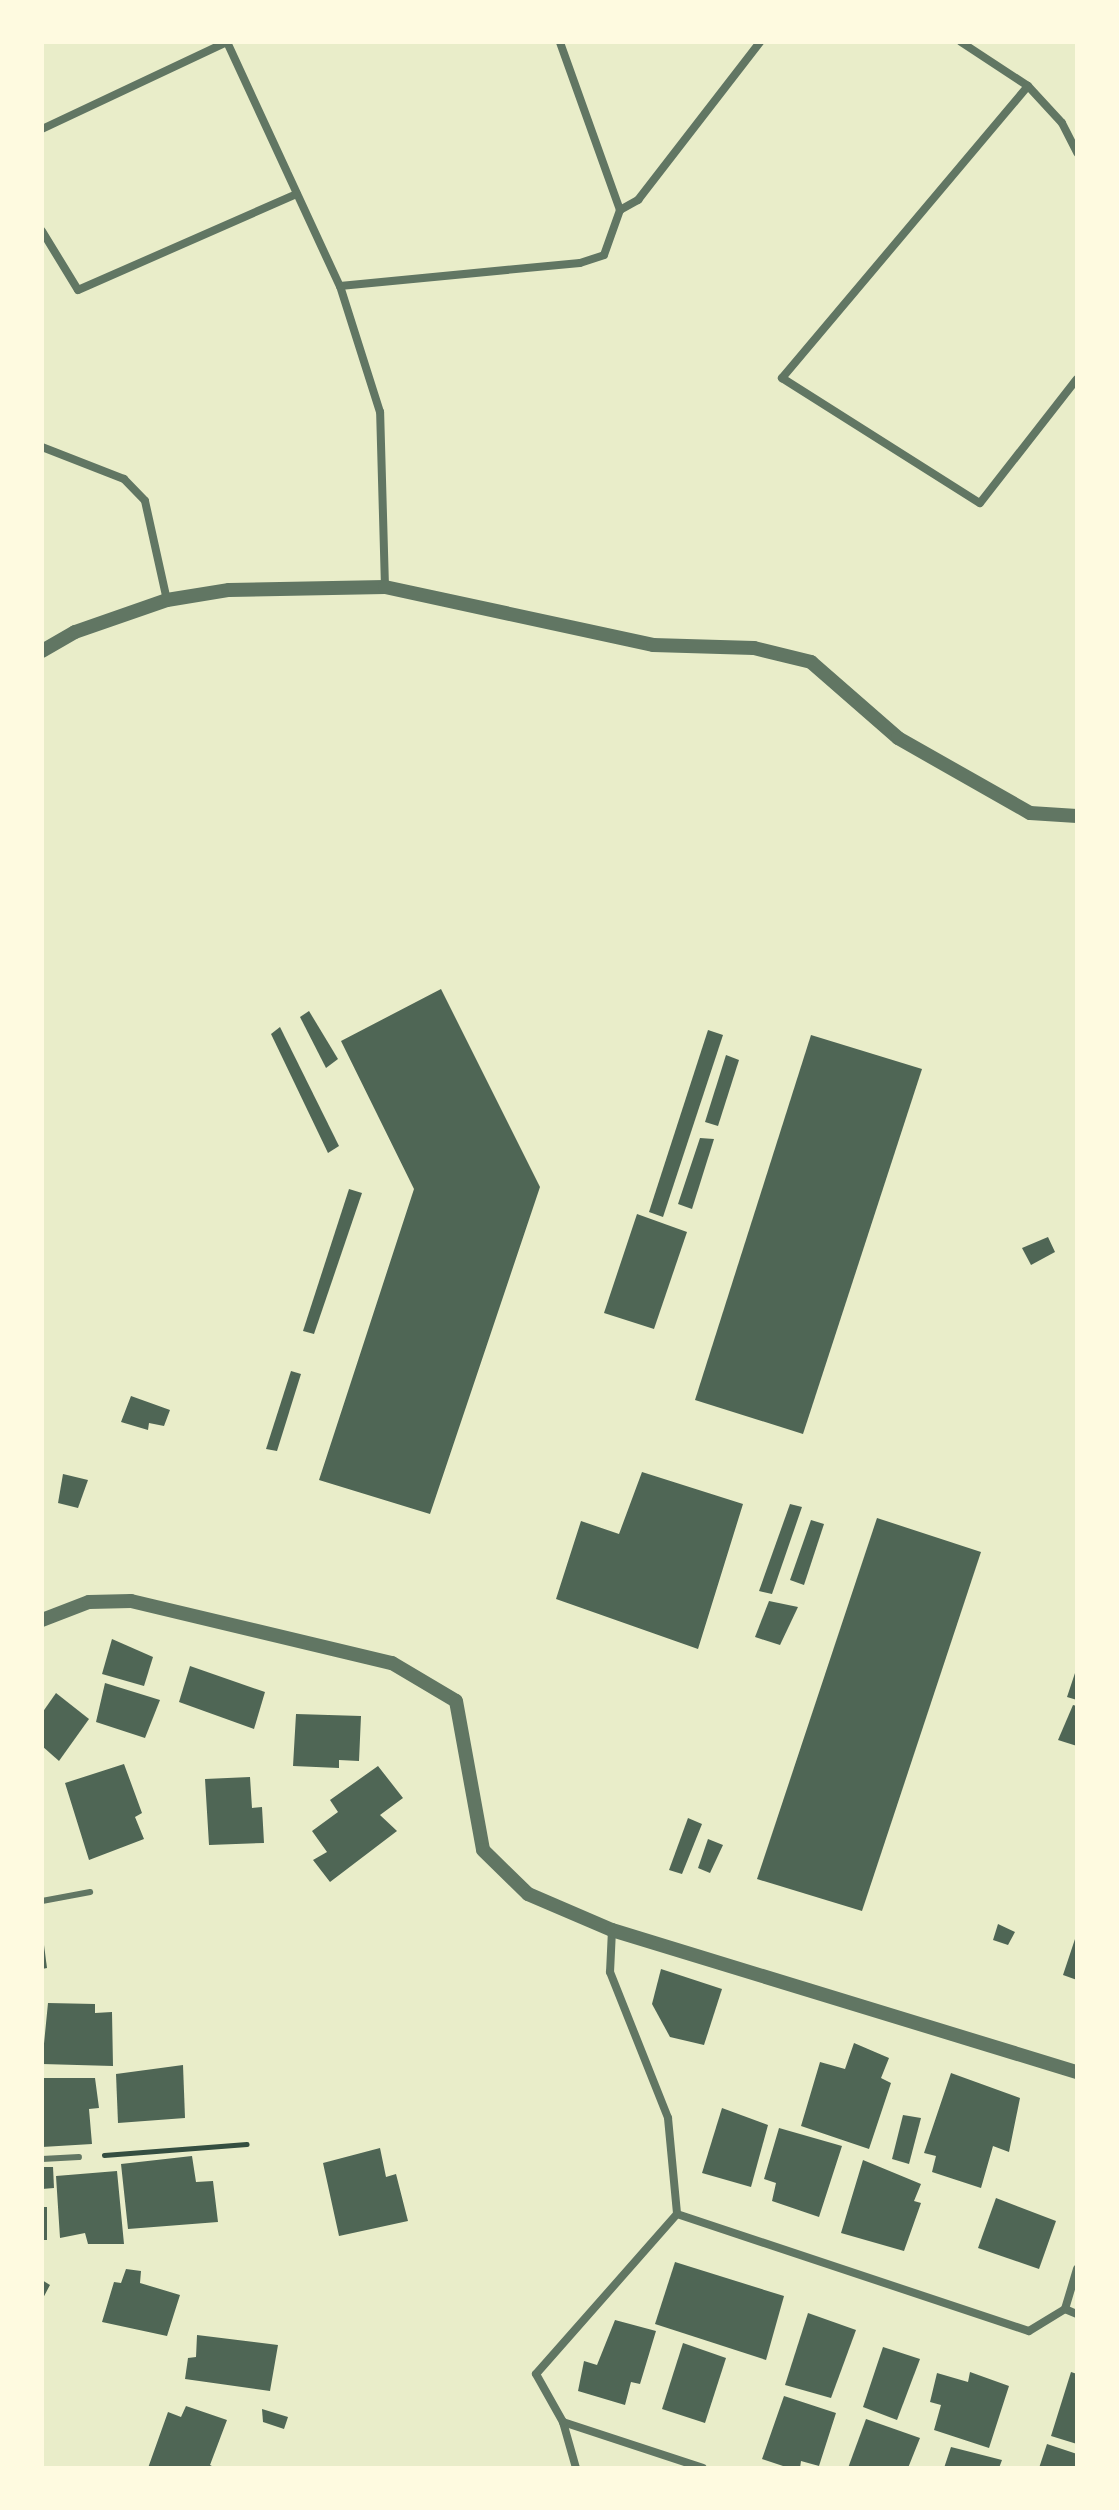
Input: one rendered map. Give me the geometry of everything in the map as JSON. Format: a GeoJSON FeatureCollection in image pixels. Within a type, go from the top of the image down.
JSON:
{"type":"FeatureCollection","features":[{"type":"Feature","properties":{"kind":"street"},"geometry":{"type":"LineString","coordinates":[[42,129],[227,42],[340,286],[380,412],[385,587]]}},
{"type":"Feature","properties":{"kind":"street"},"geometry":{"type":"LineString","coordinates":[[340,286],[580,263],[604,255],[620,210],[560,42]]}},
{"type":"Feature","properties":{"kind":"street"},"geometry":{"type":"LineString","coordinates":[[620,210],[638,200],[760,42]]}},
{"type":"Feature","properties":{"kind":"street"},"geometry":{"type":"LineString","coordinates":[[961,42],[1028,86],[1062,123],[1077,153]]}},
{"type":"Feature","properties":{"kind":"street"},"geometry":{"type":"LineString","coordinates":[[1028,86],[782,378],[980,503],[1077,379]]}},
{"type":"Feature","properties":{"kind":"street"},"geometry":{"type":"LineString","coordinates":[[42,231],[78,290],[297,194]]}},
{"type":"Feature","properties":{"kind":"street"},"geometry":{"type":"LineString","coordinates":[[42,447],[124,479],[145,501],[167,600]]}},
{"type":"Feature","properties":{"kind":"street"},"geometry":{"type":"LineString","coordinates":[[42,651],[75,632],[167,600],[229,590],[385,587],[653,645],[754,648],[811,662],[898,738],[1030,813],[1077,816]]}},
{"type":"Feature","properties":{"kind":"street"},"geometry":{"type":"LineString","coordinates":[[42,1620],[89,1602],[131,1601],[392,1663],[433,1684],[456,1701],[483,1850],[528,1894],[612,1930],[1077,2072]]}},
{"type":"Feature","properties":{"kind":"street"},"geometry":{"type":"LineString","coordinates":[[576,2468],[563,2422],[536,2374],[677,2214],[668,2118],[610,1972],[612,1930]]}},
{"type":"Feature","properties":{"kind":"street"},"geometry":{"type":"LineString","coordinates":[[677,2214],[1029,2331],[1065,2309],[1077,2269]]}},
{"type":"Feature","properties":{"kind":"street"},"geometry":{"type":"LineString","coordinates":[[1065,2309],[1077,2314]]}},
{"type":"Feature","properties":{"kind":"street"},"geometry":{"type":"LineString","coordinates":[[563,2422],[703,2468]]}},
{"type":"Feature","properties":{"kind":"lane"},"geometry":{"type":"LineString","coordinates":[[42,1901],[90,1892]]}},
{"type":"Feature","properties":{"kind":"lane"},"geometry":{"type":"LineString","coordinates":[[42,2159],[79,2157]]}},
{"type":"Feature","properties":{"kind":"path"},"geometry":{"type":"LineString","coordinates":[[79,2157],[247,2144]]}},
{"type":"Feature","properties":{"kind":"building"},"geometry":{"type":"Polygon","coordinates":[[[441,989],[540,1187],[430,1514],[319,1480],[414,1189],[341,1041],[441,989]]]}},
{"type":"Feature","properties":{"kind":"building"},"geometry":{"type":"Polygon","coordinates":[[[309,1011],[338,1059],[326,1068],[300,1017],[309,1011]]]}},
{"type":"Feature","properties":{"kind":"building"},"geometry":{"type":"Polygon","coordinates":[[[280,1027],[339,1146],[328,1153],[271,1034],[280,1027]]]}},
{"type":"Feature","properties":{"kind":"building"},"geometry":{"type":"Polygon","coordinates":[[[708,1030],[723,1035],[663,1217],[649,1212],[708,1030]]]}},
{"type":"Feature","properties":{"kind":"building"},"geometry":{"type":"Polygon","coordinates":[[[811,1035],[922,1069],[803,1434],[695,1400],[811,1035]]]}},
{"type":"Feature","properties":{"kind":"building"},"geometry":{"type":"Polygon","coordinates":[[[726,1055],[739,1060],[718,1126],[705,1122],[726,1055]]]}},
{"type":"Feature","properties":{"kind":"building"},"geometry":{"type":"Polygon","coordinates":[[[700,1138],[714,1139],[692,1209],[678,1204],[700,1138]]]}},
{"type":"Feature","properties":{"kind":"building"},"geometry":{"type":"Polygon","coordinates":[[[349,1189],[362,1193],[314,1334],[303,1331],[349,1189]]]}},
{"type":"Feature","properties":{"kind":"building"},"geometry":{"type":"Polygon","coordinates":[[[637,1214],[687,1232],[654,1329],[604,1313],[637,1214]]]}},
{"type":"Feature","properties":{"kind":"building"},"geometry":{"type":"Polygon","coordinates":[[[1048,1237],[1055,1252],[1031,1265],[1022,1248],[1048,1237]]]}},
{"type":"Feature","properties":{"kind":"building"},"geometry":{"type":"Polygon","coordinates":[[[291,1371],[301,1374],[277,1451],[266,1449],[291,1371]]]}},
{"type":"Feature","properties":{"kind":"building"},"geometry":{"type":"Polygon","coordinates":[[[131,1396],[170,1410],[164,1426],[149,1423],[148,1430],[121,1422],[131,1396]]]}},
{"type":"Feature","properties":{"kind":"building"},"geometry":{"type":"Polygon","coordinates":[[[642,1472],[743,1504],[698,1649],[556,1599],[581,1521],[619,1534],[642,1472]]]}},
{"type":"Feature","properties":{"kind":"building"},"geometry":{"type":"Polygon","coordinates":[[[63,1474],[88,1480],[78,1508],[58,1503],[63,1474]]]}},
{"type":"Feature","properties":{"kind":"building"},"geometry":{"type":"Polygon","coordinates":[[[790,1504],[802,1507],[772,1594],[759,1591],[790,1504]]]}},
{"type":"Feature","properties":{"kind":"building"},"geometry":{"type":"Polygon","coordinates":[[[877,1518],[981,1552],[862,1911],[757,1879],[877,1518]]]}},
{"type":"Feature","properties":{"kind":"building"},"geometry":{"type":"Polygon","coordinates":[[[811,1520],[824,1524],[804,1585],[790,1580],[811,1520]]]}},
{"type":"Feature","properties":{"kind":"building"},"geometry":{"type":"Polygon","coordinates":[[[769,1601],[798,1607],[780,1645],[755,1637],[769,1601]]]}},
{"type":"Feature","properties":{"kind":"building"},"geometry":{"type":"Polygon","coordinates":[[[112,1639],[153,1657],[144,1686],[102,1674],[112,1639]]]}},
{"type":"Feature","properties":{"kind":"building"},"geometry":{"type":"Polygon","coordinates":[[[190,1666],[265,1692],[254,1729],[179,1702],[190,1666]]]}},
{"type":"Feature","properties":{"kind":"building"},"geometry":{"type":"Polygon","coordinates":[[[1077,1670],[1077,1700],[1067,1697],[1077,1670]]]}},
{"type":"Feature","properties":{"kind":"building"},"geometry":{"type":"Polygon","coordinates":[[[105,1683],[160,1700],[145,1738],[96,1722],[105,1683]]]}},
{"type":"Feature","properties":{"kind":"building"},"geometry":{"type":"Polygon","coordinates":[[[56,1693],[89,1719],[59,1761],[42,1746],[42,1713],[56,1693]]]}},
{"type":"Feature","properties":{"kind":"building"},"geometry":{"type":"Polygon","coordinates":[[[1073,1705],[1077,1706],[1077,1746],[1058,1740],[1073,1705]]]}},
{"type":"Feature","properties":{"kind":"building"},"geometry":{"type":"Polygon","coordinates":[[[296,1714],[361,1716],[359,1761],[339,1760],[339,1768],[293,1766],[296,1714]]]}},
{"type":"Feature","properties":{"kind":"building"},"geometry":{"type":"Polygon","coordinates":[[[124,1764],[142,1813],[135,1817],[144,1839],[89,1860],[65,1783],[124,1764]]]}},
{"type":"Feature","properties":{"kind":"building"},"geometry":{"type":"Polygon","coordinates":[[[378,1766],[403,1798],[380,1815],[397,1831],[330,1882],[313,1860],[327,1852],[312,1831],[338,1812],[330,1800],[378,1766]]]}},
{"type":"Feature","properties":{"kind":"building"},"geometry":{"type":"Polygon","coordinates":[[[250,1777],[252,1808],[262,1807],[264,1843],[209,1845],[205,1779],[250,1777]]]}},
{"type":"Feature","properties":{"kind":"building"},"geometry":{"type":"Polygon","coordinates":[[[688,1818],[702,1824],[682,1874],[669,1870],[688,1818]]]}},
{"type":"Feature","properties":{"kind":"building"},"geometry":{"type":"Polygon","coordinates":[[[708,1839],[723,1845],[710,1873],[698,1868],[708,1839]]]}},
{"type":"Feature","properties":{"kind":"building"},"geometry":{"type":"Polygon","coordinates":[[[998,1924],[1015,1932],[1008,1945],[993,1940],[998,1924]]]}},
{"type":"Feature","properties":{"kind":"building"},"geometry":{"type":"Polygon","coordinates":[[[1077,1936],[1077,1980],[1063,1975],[1077,1936]]]}},
{"type":"Feature","properties":{"kind":"building"},"geometry":{"type":"Polygon","coordinates":[[[42,1945],[47,1968],[42,1969],[42,1945]]]}},
{"type":"Feature","properties":{"kind":"building"},"geometry":{"type":"Polygon","coordinates":[[[661,1969],[722,1989],[704,2045],[670,2037],[652,2004],[661,1969]]]}},
{"type":"Feature","properties":{"kind":"building"},"geometry":{"type":"Polygon","coordinates":[[[48,2003],[95,2004],[95,2013],[112,2012],[113,2066],[42,2064],[48,2003]]]}},
{"type":"Feature","properties":{"kind":"building"},"geometry":{"type":"Polygon","coordinates":[[[854,2043],[889,2058],[881,2078],[891,2083],[869,2149],[801,2126],[820,2062],[845,2069],[854,2043]]]}},
{"type":"Feature","properties":{"kind":"building"},"geometry":{"type":"Polygon","coordinates":[[[183,2065],[185,2118],[118,2123],[116,2074],[183,2065]]]}},
{"type":"Feature","properties":{"kind":"building"},"geometry":{"type":"Polygon","coordinates":[[[951,2073],[1020,2098],[1009,2152],[993,2146],[981,2188],[932,2172],[936,2156],[924,2153],[951,2073]]]}},
{"type":"Feature","properties":{"kind":"building"},"geometry":{"type":"Polygon","coordinates":[[[42,2078],[95,2078],[99,2108],[89,2109],[92,2144],[42,2147],[42,2078]]]}},
{"type":"Feature","properties":{"kind":"building"},"geometry":{"type":"Polygon","coordinates":[[[722,2108],[768,2125],[751,2187],[702,2173],[722,2108]]]}},
{"type":"Feature","properties":{"kind":"building"},"geometry":{"type":"Polygon","coordinates":[[[903,2115],[921,2118],[909,2164],[892,2159],[903,2115]]]}},
{"type":"Feature","properties":{"kind":"building"},"geometry":{"type":"Polygon","coordinates":[[[779,2128],[842,2146],[819,2217],[772,2201],[776,2183],[764,2179],[779,2128]]]}},
{"type":"Feature","properties":{"kind":"building"},"geometry":{"type":"Polygon","coordinates":[[[380,2148],[386,2177],[396,2174],[408,2221],[339,2236],[323,2163],[380,2148]]]}},
{"type":"Feature","properties":{"kind":"building"},"geometry":{"type":"Polygon","coordinates":[[[192,2156],[196,2182],[213,2181],[218,2222],[128,2229],[121,2164],[192,2156]]]}},
{"type":"Feature","properties":{"kind":"building"},"geometry":{"type":"Polygon","coordinates":[[[863,2160],[921,2184],[914,2201],[921,2203],[904,2251],[841,2233],[863,2160]]]}},
{"type":"Feature","properties":{"kind":"building"},"geometry":{"type":"Polygon","coordinates":[[[42,2167],[53,2167],[54,2188],[42,2189],[42,2167]]]}},
{"type":"Feature","properties":{"kind":"building"},"geometry":{"type":"Polygon","coordinates":[[[117,2171],[124,2244],[88,2244],[85,2233],[60,2238],[56,2176],[117,2171]]]}},
{"type":"Feature","properties":{"kind":"building"},"geometry":{"type":"Polygon","coordinates":[[[996,2198],[1056,2221],[1039,2269],[978,2248],[996,2198]]]}},
{"type":"Feature","properties":{"kind":"building"},"geometry":{"type":"Polygon","coordinates":[[[42,2207],[47,2207],[47,2240],[42,2240],[42,2207]]]}},
{"type":"Feature","properties":{"kind":"building"},"geometry":{"type":"Polygon","coordinates":[[[675,2262],[784,2296],[766,2360],[655,2324],[675,2262]]]}},
{"type":"Feature","properties":{"kind":"building"},"geometry":{"type":"Polygon","coordinates":[[[126,2269],[141,2271],[140,2283],[180,2295],[167,2336],[102,2322],[114,2282],[121,2283],[126,2269]]]}},
{"type":"Feature","properties":{"kind":"building"},"geometry":{"type":"Polygon","coordinates":[[[42,2280],[50,2285],[42,2300],[42,2280]]]}},
{"type":"Feature","properties":{"kind":"building"},"geometry":{"type":"Polygon","coordinates":[[[808,2313],[856,2330],[831,2398],[785,2385],[808,2313]]]}},
{"type":"Feature","properties":{"kind":"building"},"geometry":{"type":"Polygon","coordinates":[[[615,2320],[656,2331],[640,2384],[631,2382],[625,2405],[578,2391],[584,2361],[597,2365],[615,2320]]]}},
{"type":"Feature","properties":{"kind":"building"},"geometry":{"type":"Polygon","coordinates":[[[197,2335],[278,2345],[270,2391],[185,2379],[188,2358],[196,2357],[197,2335]]]}},
{"type":"Feature","properties":{"kind":"building"},"geometry":{"type":"Polygon","coordinates":[[[683,2343],[726,2358],[705,2423],[662,2409],[683,2343]]]}},
{"type":"Feature","properties":{"kind":"building"},"geometry":{"type":"Polygon","coordinates":[[[883,2347],[920,2359],[897,2420],[863,2407],[883,2347]]]}},
{"type":"Feature","properties":{"kind":"building"},"geometry":{"type":"Polygon","coordinates":[[[970,2372],[1009,2386],[989,2448],[934,2430],[941,2405],[930,2402],[937,2373],[968,2382],[970,2372]]]}},
{"type":"Feature","properties":{"kind":"building"},"geometry":{"type":"Polygon","coordinates":[[[1071,2372],[1077,2374],[1077,2444],[1051,2436],[1071,2372]]]}},
{"type":"Feature","properties":{"kind":"building"},"geometry":{"type":"Polygon","coordinates":[[[784,2396],[836,2413],[819,2466],[801,2461],[800,2468],[789,2468],[762,2459],[784,2396]]]}},
{"type":"Feature","properties":{"kind":"building"},"geometry":{"type":"Polygon","coordinates":[[[186,2406],[227,2420],[210,2465],[216,2468],[148,2468],[168,2412],[181,2417],[186,2406]]]}},
{"type":"Feature","properties":{"kind":"building"},"geometry":{"type":"Polygon","coordinates":[[[262,2409],[288,2417],[284,2429],[263,2422],[262,2409]]]}},
{"type":"Feature","properties":{"kind":"building"},"geometry":{"type":"Polygon","coordinates":[[[866,2419],[920,2438],[908,2468],[848,2468],[866,2419]]]}},
{"type":"Feature","properties":{"kind":"building"},"geometry":{"type":"Polygon","coordinates":[[[1047,2444],[1077,2454],[1077,2468],[1039,2468],[1047,2444]]]}},
{"type":"Feature","properties":{"kind":"building"},"geometry":{"type":"Polygon","coordinates":[[[951,2447],[1002,2460],[999,2468],[944,2468],[951,2447]]]}}]}
